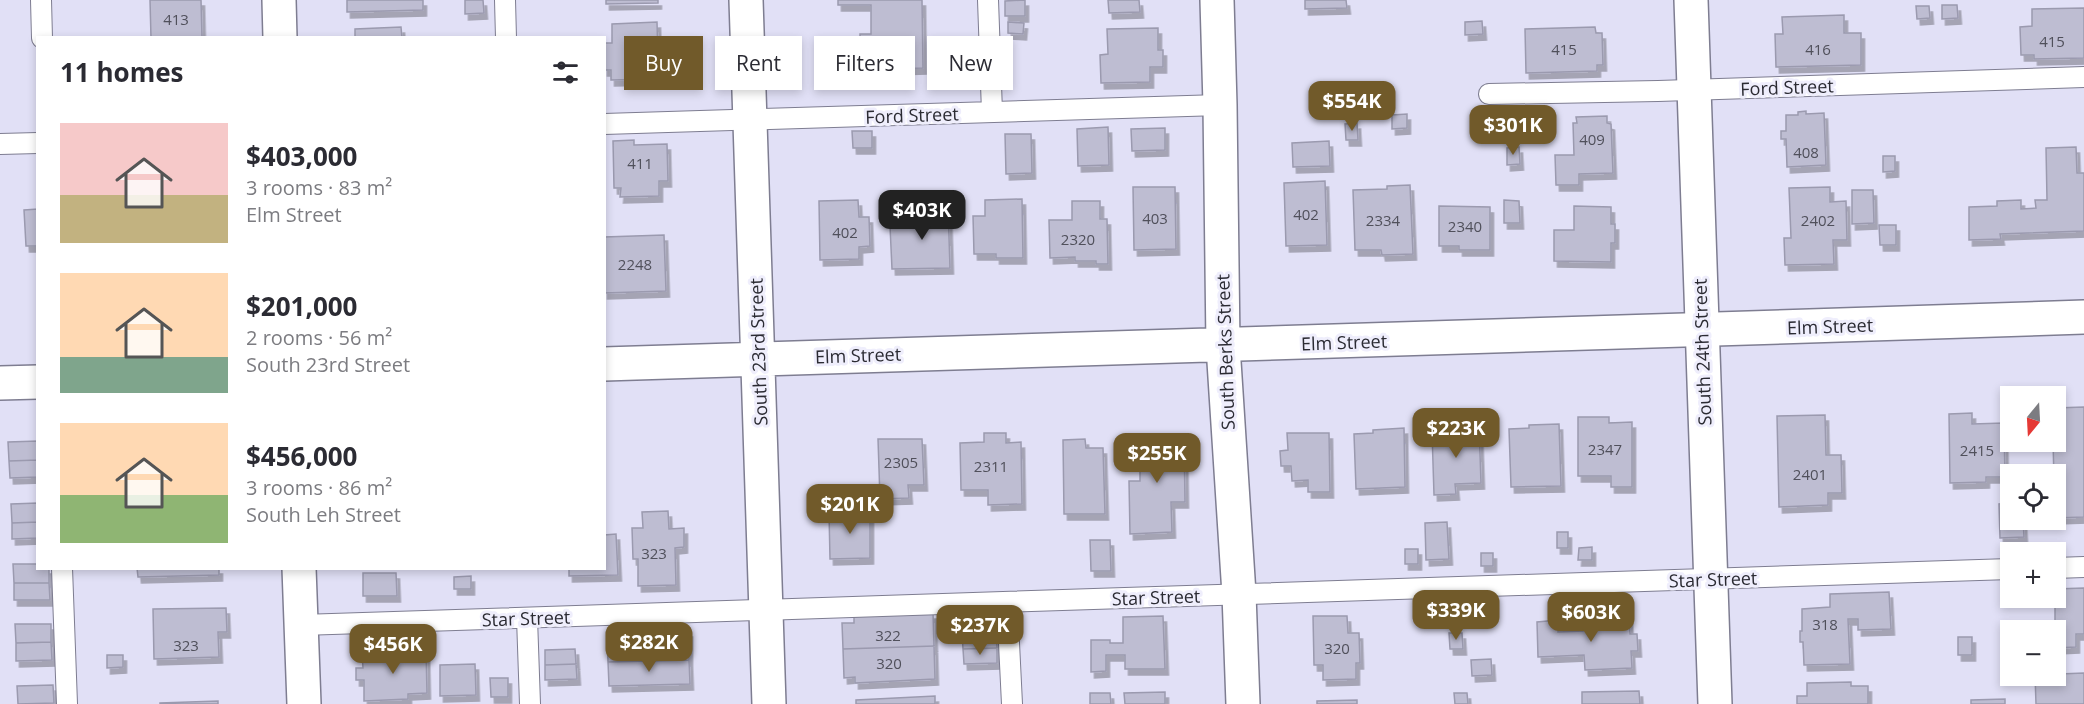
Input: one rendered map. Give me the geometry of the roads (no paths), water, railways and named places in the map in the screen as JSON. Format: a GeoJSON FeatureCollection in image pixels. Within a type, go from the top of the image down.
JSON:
{"type":"FeatureCollection","features":[{"type":"Feature","properties":{"kind":"street"},"geometry":{"type":"LineString","coordinates":[[279,0],[280,36]]}},
{"type":"Feature","properties":{"kind":"street","name":"South 23rd Street"},"geometry":{"type":"LineString","coordinates":[[746,0],[770,704]]}},
{"type":"Feature","properties":{"kind":"street","name":"South Berks Street"},"geometry":{"type":"LineString","coordinates":[[1217,0],[1223,346],[1239,594],[1243,704]]}},
{"type":"Feature","properties":{"kind":"street","name":"South 24th Street"},"geometry":{"type":"LineString","coordinates":[[1691,0],[1715,704]]}},
{"type":"Feature","properties":{"kind":"street","name":"Elm Street"},"geometry":{"type":"LineString","coordinates":[[606,364],[2084,317]]}},
{"type":"Feature","properties":{"kind":"street"},"geometry":{"type":"LineString","coordinates":[[0,383],[36,382]]}},
{"type":"Feature","properties":{"kind":"street"},"geometry":{"type":"LineString","coordinates":[[299,570],[304,704]]}},
{"type":"Feature","properties":{"kind":"lane"},"geometry":{"type":"LineString","coordinates":[[41,0],[42,36]]}},
{"type":"Feature","properties":{"kind":"lane"},"geometry":{"type":"LineString","coordinates":[[505,0],[506,36]]}},
{"type":"Feature","properties":{"kind":"lane"},"geometry":{"type":"LineString","coordinates":[[988,0],[992,112]]}},
{"type":"Feature","properties":{"kind":"lane","name":"Ford Street"},"geometry":{"type":"LineString","coordinates":[[1489,94],[2084,77]]}},
{"type":"Feature","properties":{"kind":"lane","name":"Ford Street"},"geometry":{"type":"LineString","coordinates":[[606,124],[1220,105]]}},
{"type":"Feature","properties":{"kind":"lane"},"geometry":{"type":"LineString","coordinates":[[0,144],[36,143]]}},
{"type":"Feature","properties":{"kind":"lane"},"geometry":{"type":"LineString","coordinates":[[2066,568],[2084,567]]}},
{"type":"Feature","properties":{"kind":"lane","name":"Star Street"},"geometry":{"type":"LineString","coordinates":[[301,625],[2000,569]]}},
{"type":"Feature","properties":{"kind":"lane"},"geometry":{"type":"LineString","coordinates":[[62,570],[67,704]]}},
{"type":"Feature","properties":{"kind":"lane"},"geometry":{"type":"LineString","coordinates":[[1007,602],[1012,704]]}},
{"type":"Feature","properties":{"kind":"lane"},"geometry":{"type":"LineString","coordinates":[[527,618],[530,704]]}}]}
